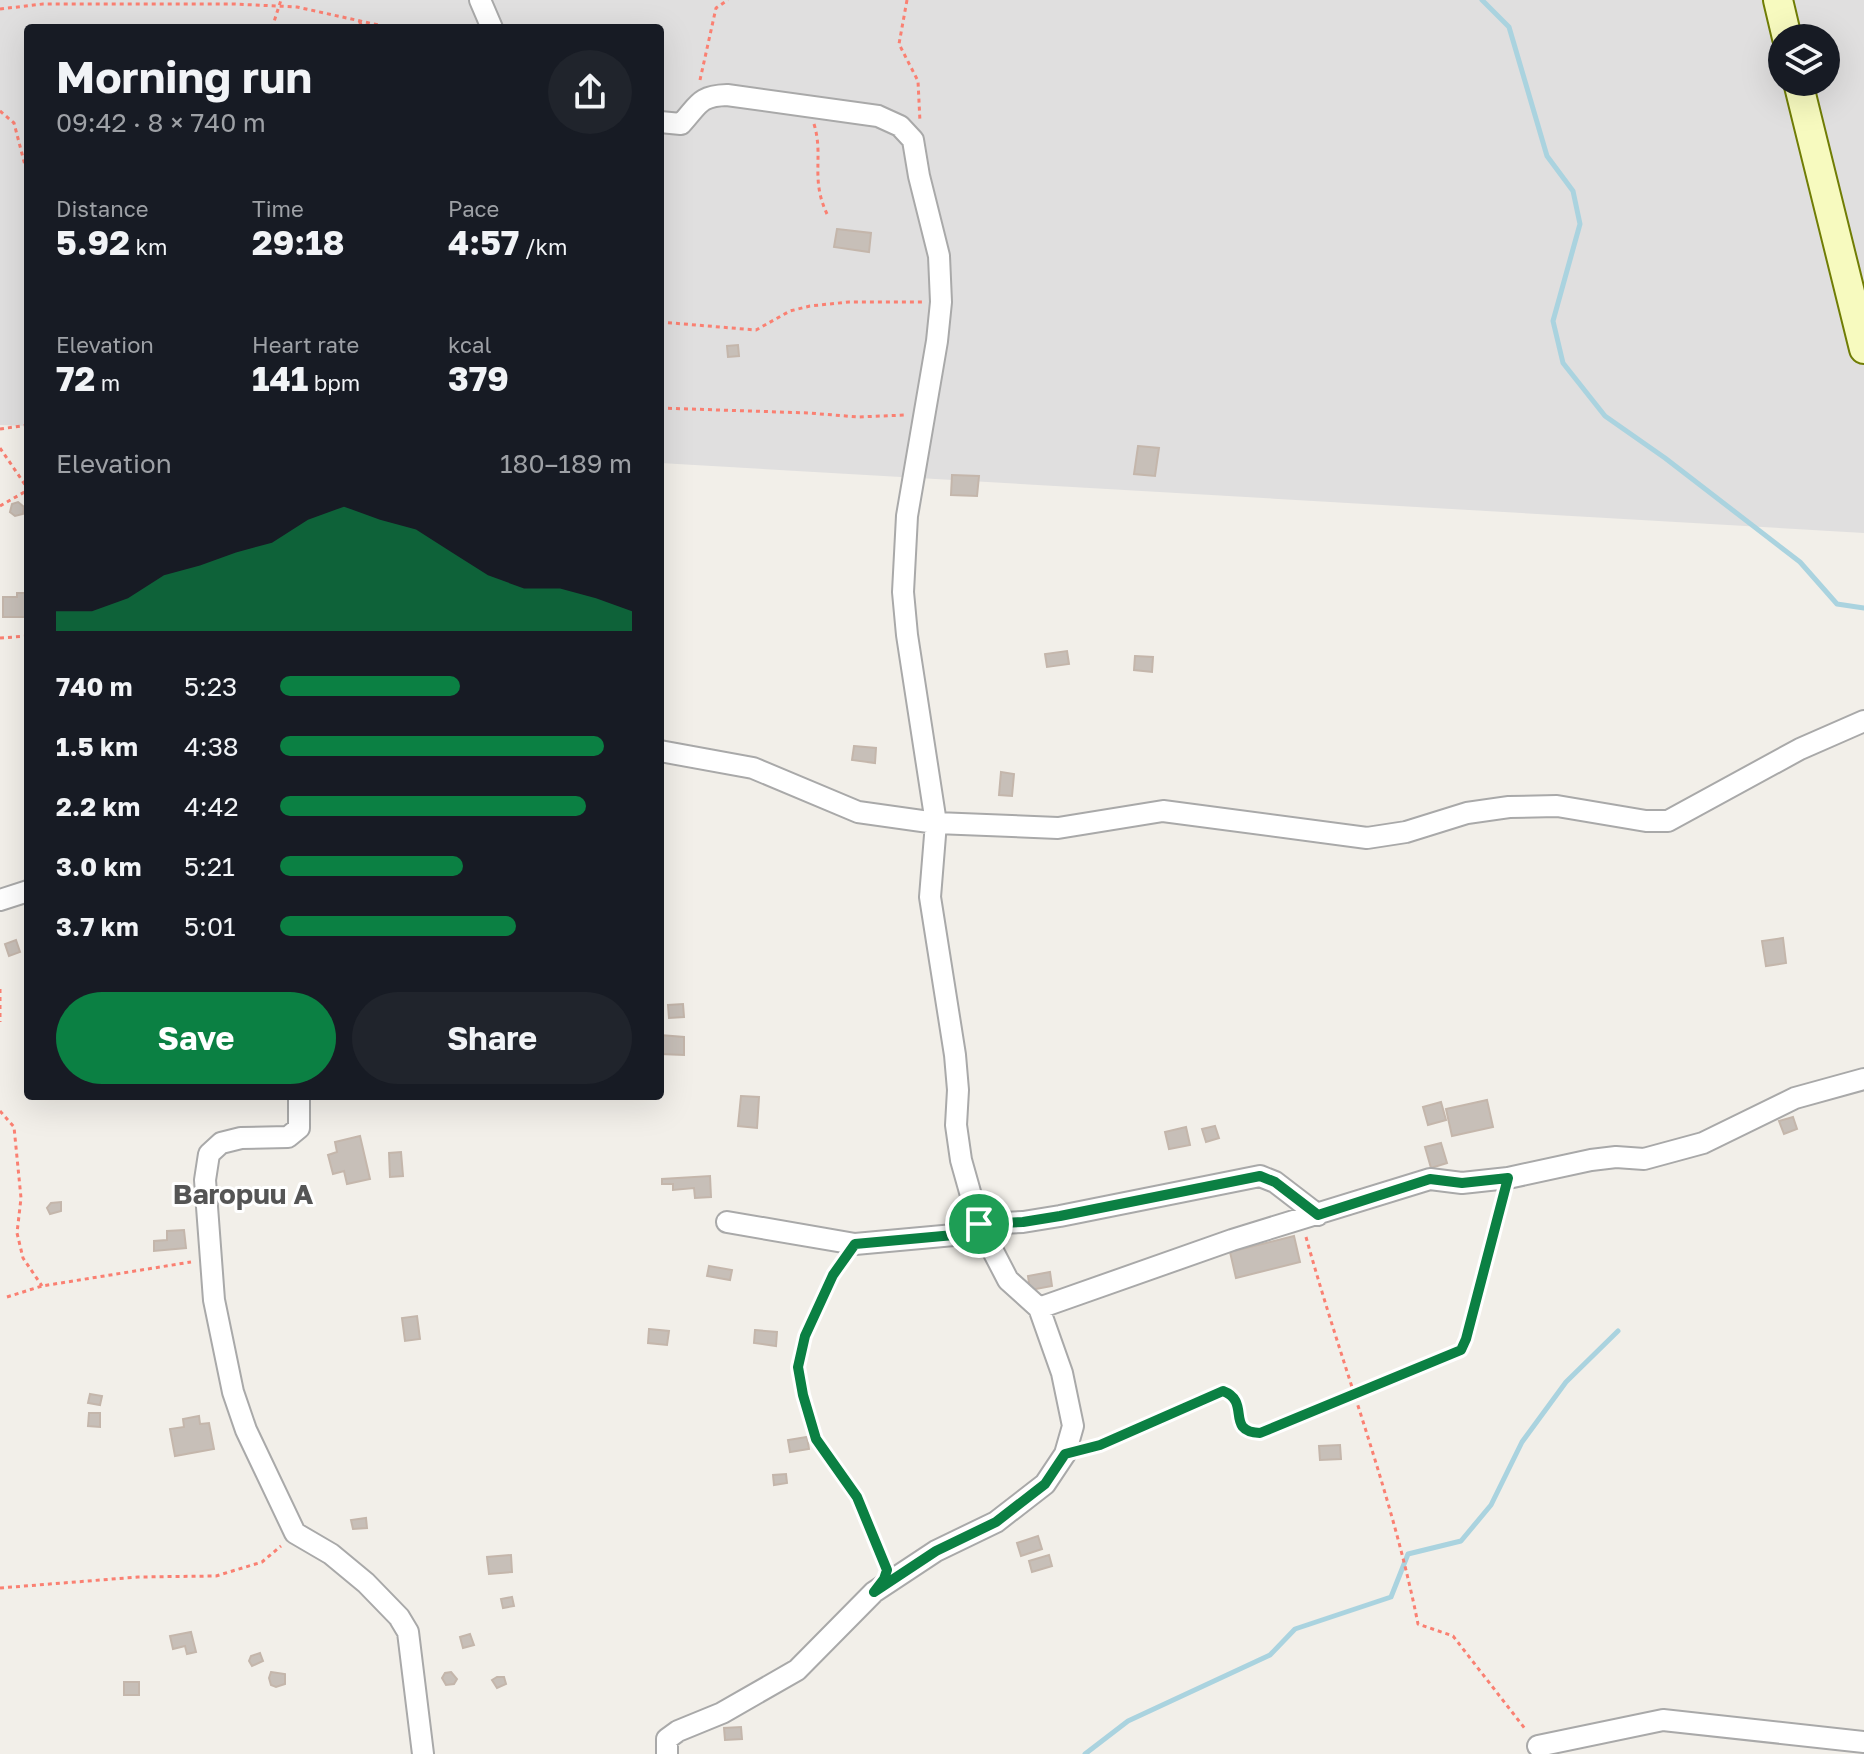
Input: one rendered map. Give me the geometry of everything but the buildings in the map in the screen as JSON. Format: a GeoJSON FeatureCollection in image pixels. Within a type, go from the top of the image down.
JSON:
{"type":"FeatureCollection","features":[{"type":"Feature","properties":{"kind":"street"},"geometry":{"type":"LineString","coordinates":[[480,0],[490,24]]}},
{"type":"Feature","properties":{"kind":"street"},"geometry":{"type":"LineString","coordinates":[[1778,0],[1784,24]]}},
{"type":"Feature","properties":{"kind":"street"},"geometry":{"type":"LineString","coordinates":[[664,122],[681,124],[698,102],[709,95],[727,95],[878,116],[900,126],[913,140],[939,256],[941,302],[926,414],[907,516],[903,592],[936,823],[930,897],[955,1055],[958,1090],[956,1125],[961,1160],[979,1224],[1008,1280],[1039,1308],[1062,1373],[1073,1426],[1065,1454],[1045,1484],[996,1522],[936,1551],[874,1592],[797,1670],[722,1713],[678,1731],[667,1739],[667,1754]]}},
{"type":"Feature","properties":{"kind":"street"},"geometry":{"type":"LineString","coordinates":[[1801,96],[1864,349]]}},
{"type":"Feature","properties":{"kind":"street"},"geometry":{"type":"LineString","coordinates":[[664,752],[753,768],[858,812],[936,823],[1058,828],[1163,811],[1367,838],[1406,832],[1467,813],[1509,807],[1557,806],[1646,821],[1668,821],[1800,749],[1864,721]]}},
{"type":"Feature","properties":{"kind":"street"},"geometry":{"type":"LineString","coordinates":[[0,900],[24,892]]}},
{"type":"Feature","properties":{"kind":"street"},"geometry":{"type":"LineString","coordinates":[[1039,1308],[1232,1240],[1430,1179],[1462,1183],[1508,1178],[1591,1160],[1616,1157],[1644,1159],[1703,1143],[1795,1098],[1864,1079]]}},
{"type":"Feature","properties":{"kind":"street"},"geometry":{"type":"LineString","coordinates":[[299,1100],[299,1128],[288,1137],[241,1138],[221,1143],[209,1154],[205,1180],[214,1300],[233,1392],[246,1430],[295,1533],[331,1554],[366,1583],[408,1632],[423,1754]]}},
{"type":"Feature","properties":{"kind":"street"},"geometry":{"type":"LineString","coordinates":[[727,1222],[855,1244],[954,1235],[979,1224],[1060,1216],[1260,1176],[1275,1182],[1310,1218]]}},
{"type":"Feature","properties":{"kind":"street"},"geometry":{"type":"LineString","coordinates":[[1538,1746],[1663,1720],[1864,1742]]}},
{"type":"Feature","properties":{"kind":"path"},"geometry":{"type":"LineString","coordinates":[[273,24],[281,0]]}},
{"type":"Feature","properties":{"kind":"path"},"geometry":{"type":"LineString","coordinates":[[698,102],[700,70],[716,8],[728,0]]}},
{"type":"Feature","properties":{"kind":"path"},"geometry":{"type":"LineString","coordinates":[[907,0],[899,44],[913,67],[920,96],[919,130],[913,140]]}},
{"type":"Feature","properties":{"kind":"path"},"geometry":{"type":"LineString","coordinates":[[0,9],[43,4],[234,4],[306,9],[373,24]]}},
{"type":"Feature","properties":{"kind":"path"},"geometry":{"type":"LineString","coordinates":[[805,107],[819,140],[817,182],[827,214]]}},
{"type":"Feature","properties":{"kind":"path"},"geometry":{"type":"LineString","coordinates":[[0,111],[14,123],[24,162]]}},
{"type":"Feature","properties":{"kind":"path"},"geometry":{"type":"LineString","coordinates":[[664,322],[756,330],[790,311],[810,306],[849,302],[941,302]]}},
{"type":"Feature","properties":{"kind":"path"},"geometry":{"type":"LineString","coordinates":[[664,408],[858,417],[926,414]]}},
{"type":"Feature","properties":{"kind":"path"},"geometry":{"type":"LineString","coordinates":[[0,429],[24,426]]}},
{"type":"Feature","properties":{"kind":"path"},"geometry":{"type":"LineString","coordinates":[[0,448],[24,483]]}},
{"type":"Feature","properties":{"kind":"path"},"geometry":{"type":"LineString","coordinates":[[0,506],[24,491]]}},
{"type":"Feature","properties":{"kind":"path"},"geometry":{"type":"LineString","coordinates":[[0,638],[24,636]]}},
{"type":"Feature","properties":{"kind":"path"},"geometry":{"type":"LineString","coordinates":[[0,989],[0,1022]]}},
{"type":"Feature","properties":{"kind":"path"},"geometry":{"type":"LineString","coordinates":[[0,1111],[14,1127],[21,1198],[17,1233],[23,1258],[42,1286]]}},
{"type":"Feature","properties":{"kind":"path"},"geometry":{"type":"LineString","coordinates":[[1065,1454],[1100,1445],[1223,1391],[1230,1394],[1238,1406],[1242,1428],[1247,1432],[1260,1433],[1461,1350],[1508,1178]]}},
{"type":"Feature","properties":{"kind":"path"},"geometry":{"type":"LineString","coordinates":[[1310,1218],[1331,1327],[1404,1555],[1418,1624],[1453,1636],[1538,1746]]}},
{"type":"Feature","properties":{"kind":"path"},"geometry":{"type":"LineString","coordinates":[[855,1244],[833,1275],[805,1336],[798,1367],[816,1439],[857,1497],[887,1570],[874,1592]]}},
{"type":"Feature","properties":{"kind":"path"},"geometry":{"type":"LineString","coordinates":[[7,1297],[42,1286],[211,1258]]}},
{"type":"Feature","properties":{"kind":"path"},"geometry":{"type":"LineString","coordinates":[[0,1588],[138,1577],[216,1576],[262,1562],[295,1533]]}},
{"type":"Feature","properties":{"kind":"shaded area"},"geometry":{"type":"Polygon","coordinates":[[[0,0],[1864,0],[1864,533],[664,463],[664,24],[24,24],[24,426],[0,425],[0,0]]]}},
{"type":"Feature","properties":{"kind":"waterway"},"geometry":{"type":"LineString","coordinates":[[1482,0],[1509,27],[1547,156],[1573,191],[1580,224],[1553,321],[1563,363],[1605,416],[1800,562],[1837,604],[1864,608]]}},
{"type":"Feature","properties":{"kind":"waterway"},"geometry":{"type":"LineString","coordinates":[[1085,1754],[1128,1721],[1270,1655],[1295,1629],[1391,1597],[1408,1554],[1461,1541],[1491,1505],[1522,1442],[1566,1382],[1618,1331]]}},
{"type":"Feature","properties":{"kind":"district","name":"Baropuu A"},"geometry":{"type":"Point","coordinates":[243,1194]}},
{"type":"Feature","properties":{"kind":"route"},"geometry":{"type":"LineString","coordinates":[[1260,1176],[1275,1182],[1318,1215],[1430,1179],[1462,1183],[1508,1178],[1461,1350],[1260,1433],[1247,1432],[1242,1428],[1238,1406],[1230,1394],[1223,1391],[1100,1445],[1065,1454],[1045,1484],[996,1522],[936,1551],[874,1592],[887,1570],[857,1497],[816,1439],[798,1367],[805,1336],[833,1275],[855,1244],[954,1235],[979,1224],[1060,1216],[1247,1177],[1260,1176]]}}]}
